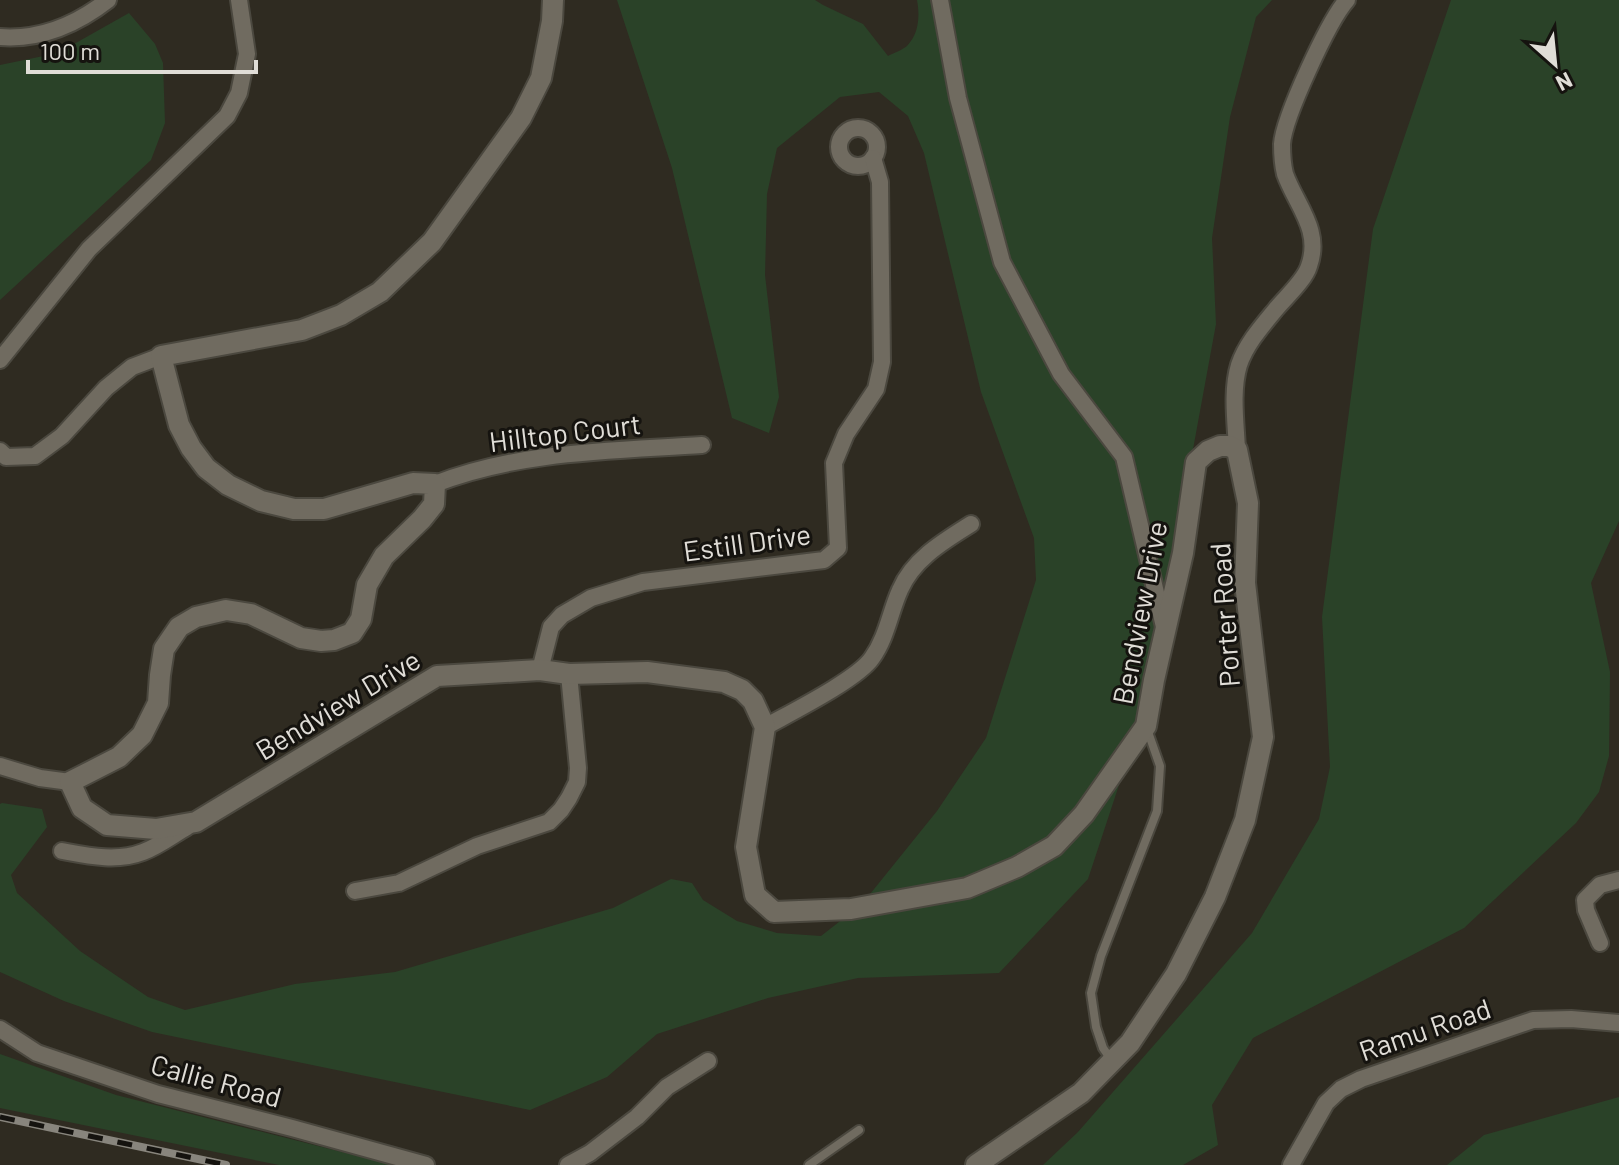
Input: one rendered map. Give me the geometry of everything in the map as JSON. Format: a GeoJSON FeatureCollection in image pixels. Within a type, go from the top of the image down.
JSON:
{"type":"FeatureCollection","features":[{"type":"Feature","properties":{"kind":"street"},"geometry":{"type":"LineString","coordinates":[[0,37],[20,38],[65,27],[108,0]]}},
{"type":"Feature","properties":{"kind":"street"},"geometry":{"type":"LineString","coordinates":[[0,360],[89,249],[227,116],[239,93],[247,54],[239,0]]}},
{"type":"Feature","properties":{"kind":"street"},"geometry":{"type":"LineString","coordinates":[[0,451],[6,457],[35,456],[62,436],[106,388],[132,367],[161,356],[302,330],[341,315],[380,292],[432,242],[521,118],[541,78],[553,0]]}},
{"type":"Feature","properties":{"kind":"street"},"geometry":{"type":"LineString","coordinates":[[940,0],[958,98],[1002,262],[1061,374],[1124,457],[1165,634]]}},
{"type":"Feature","properties":{"kind":"street","name":"Porter Road"},"geometry":{"type":"LineString","coordinates":[[976,1165],[1081,1093],[1130,1043],[1176,974],[1215,897],[1245,820],[1263,737],[1245,583],[1248,503],[1237,450],[1235,391],[1239,366],[1255,334],[1309,268],[1312,248],[1309,221],[1284,173],[1282,143],[1292,110],[1321,44],[1347,0]]}},
{"type":"Feature","properties":{"kind":"street","name":"Estill Drive"},"geometry":{"type":"LineString","coordinates":[[540,670],[551,627],[562,615],[591,598],[643,582],[824,560],[838,548],[834,463],[846,434],[876,389],[882,362],[880,182],[873,158]]}},
{"type":"Feature","properties":{"kind":"street"},"geometry":{"type":"LineString","coordinates":[[161,356],[179,425],[191,448],[206,468],[228,485],[261,501],[294,509],[324,509],[413,483],[435,484]]}},
{"type":"Feature","properties":{"kind":"street","name":"Hilltop Court"},"geometry":{"type":"LineString","coordinates":[[435,484],[466,471],[528,460],[702,445]]}},
{"type":"Feature","properties":{"kind":"street","name":"Bendview Drive"},"geometry":{"type":"LineString","coordinates":[[435,484],[434,504],[384,556],[367,585],[361,619],[352,633],[334,640],[301,638],[251,614],[226,610],[196,617],[179,627],[164,649],[158,703],[142,735],[119,757],[70,782],[82,808],[107,825],[156,829],[196,822],[437,676],[540,670],[569,674],[647,672],[724,682],[742,690],[753,701],[765,727],[746,847],[755,895],[774,912],[851,909],[967,888],[1017,867],[1054,846],[1084,814],[1146,726],[1183,553],[1196,462],[1208,451],[1220,446],[1237,450]]}},
{"type":"Feature","properties":{"kind":"street"},"geometry":{"type":"LineString","coordinates":[[765,727],[848,678],[871,660],[883,639],[900,587],[916,564],[971,524]]}},
{"type":"Feature","properties":{"kind":"street"},"geometry":{"type":"LineString","coordinates":[[355,891],[399,883],[477,846],[549,822],[561,810],[577,782],[578,768],[569,674]]}},
{"type":"Feature","properties":{"kind":"street"},"geometry":{"type":"LineString","coordinates":[[0,766],[40,778],[70,782]]}},
{"type":"Feature","properties":{"kind":"street"},"geometry":{"type":"LineString","coordinates":[[62,851],[98,858],[126,856],[143,852],[196,822]]}},
{"type":"Feature","properties":{"kind":"street"},"geometry":{"type":"LineString","coordinates":[[1600,943],[1585,900],[1600,885],[1619,880]]}},
{"type":"Feature","properties":{"kind":"street","name":"Ramu Road"},"geometry":{"type":"LineString","coordinates":[[1291,1165],[1326,1103],[1341,1089],[1361,1079],[1533,1020],[1619,1023]]}},
{"type":"Feature","properties":{"kind":"street","name":"Callie Road"},"geometry":{"type":"LineString","coordinates":[[0,1029],[37,1053],[158,1094],[426,1165]]}},
{"type":"Feature","properties":{"kind":"street"},"geometry":{"type":"LineString","coordinates":[[568,1165],[590,1153],[637,1117],[667,1087],[708,1061]]}},
{"type":"Feature","properties":{"kind":"lane"},"geometry":{"type":"LineString","coordinates":[[1112,1061],[1103,1048],[1096,1027],[1091,993],[1101,956],[1157,811],[1160,766],[1146,726]]}},
{"type":"Feature","properties":{"kind":"lane"},"geometry":{"type":"LineString","coordinates":[[809,1165],[859,1130]]}},
{"type":"Feature","properties":{"kind":"green space"},"geometry":{"type":"Polygon","coordinates":[[[617,0],[815,0],[863,24],[888,56],[907,46],[914,36],[918,18],[917,0],[1272,0],[1256,17],[1230,117],[1212,238],[1216,324],[1147,700],[1088,879],[999,973],[858,978],[768,998],[657,1034],[607,1077],[530,1110],[152,1032],[64,1001],[0,972],[2,803],[42,809],[47,827],[11,875],[17,893],[80,951],[148,997],[185,1010],[295,984],[395,972],[613,908],[671,879],[692,883],[703,900],[737,921],[777,933],[821,936],[862,904],[937,811],[986,738],[1036,580],[1034,538],[981,392],[924,153],[908,116],[879,92],[840,97],[777,148],[767,194],[765,275],[779,397],[769,433],[732,418],[672,168],[617,0]]]}},
{"type":"Feature","properties":{"kind":"green space"},"geometry":{"type":"Polygon","coordinates":[[[1451,0],[1619,0],[1619,521],[1591,583],[1610,672],[1609,756],[1599,792],[1576,823],[1464,928],[1253,1038],[1212,1105],[1218,1145],[1183,1165],[1043,1165],[1078,1132],[1252,933],[1319,819],[1330,767],[1322,617],[1373,229],[1451,0]]]}},
{"type":"Feature","properties":{"kind":"green space"},"geometry":{"type":"Polygon","coordinates":[[[129,13],[155,44],[163,63],[165,123],[151,160],[0,300],[0,65],[58,53],[129,13]]]}},
{"type":"Feature","properties":{"kind":"green space"},"geometry":{"type":"Polygon","coordinates":[[[0,1054],[116,1095],[393,1165],[279,1165],[0,1108],[0,1054]]]}},
{"type":"Feature","properties":{"kind":"green space"},"geometry":{"type":"Polygon","coordinates":[[[1619,1097],[1619,1165],[1447,1165],[1484,1135],[1619,1097]]]}},
{"type":"Feature","properties":{"kind":"railway"},"geometry":{"type":"LineString","coordinates":[[0,1117],[226,1165]]}}]}
